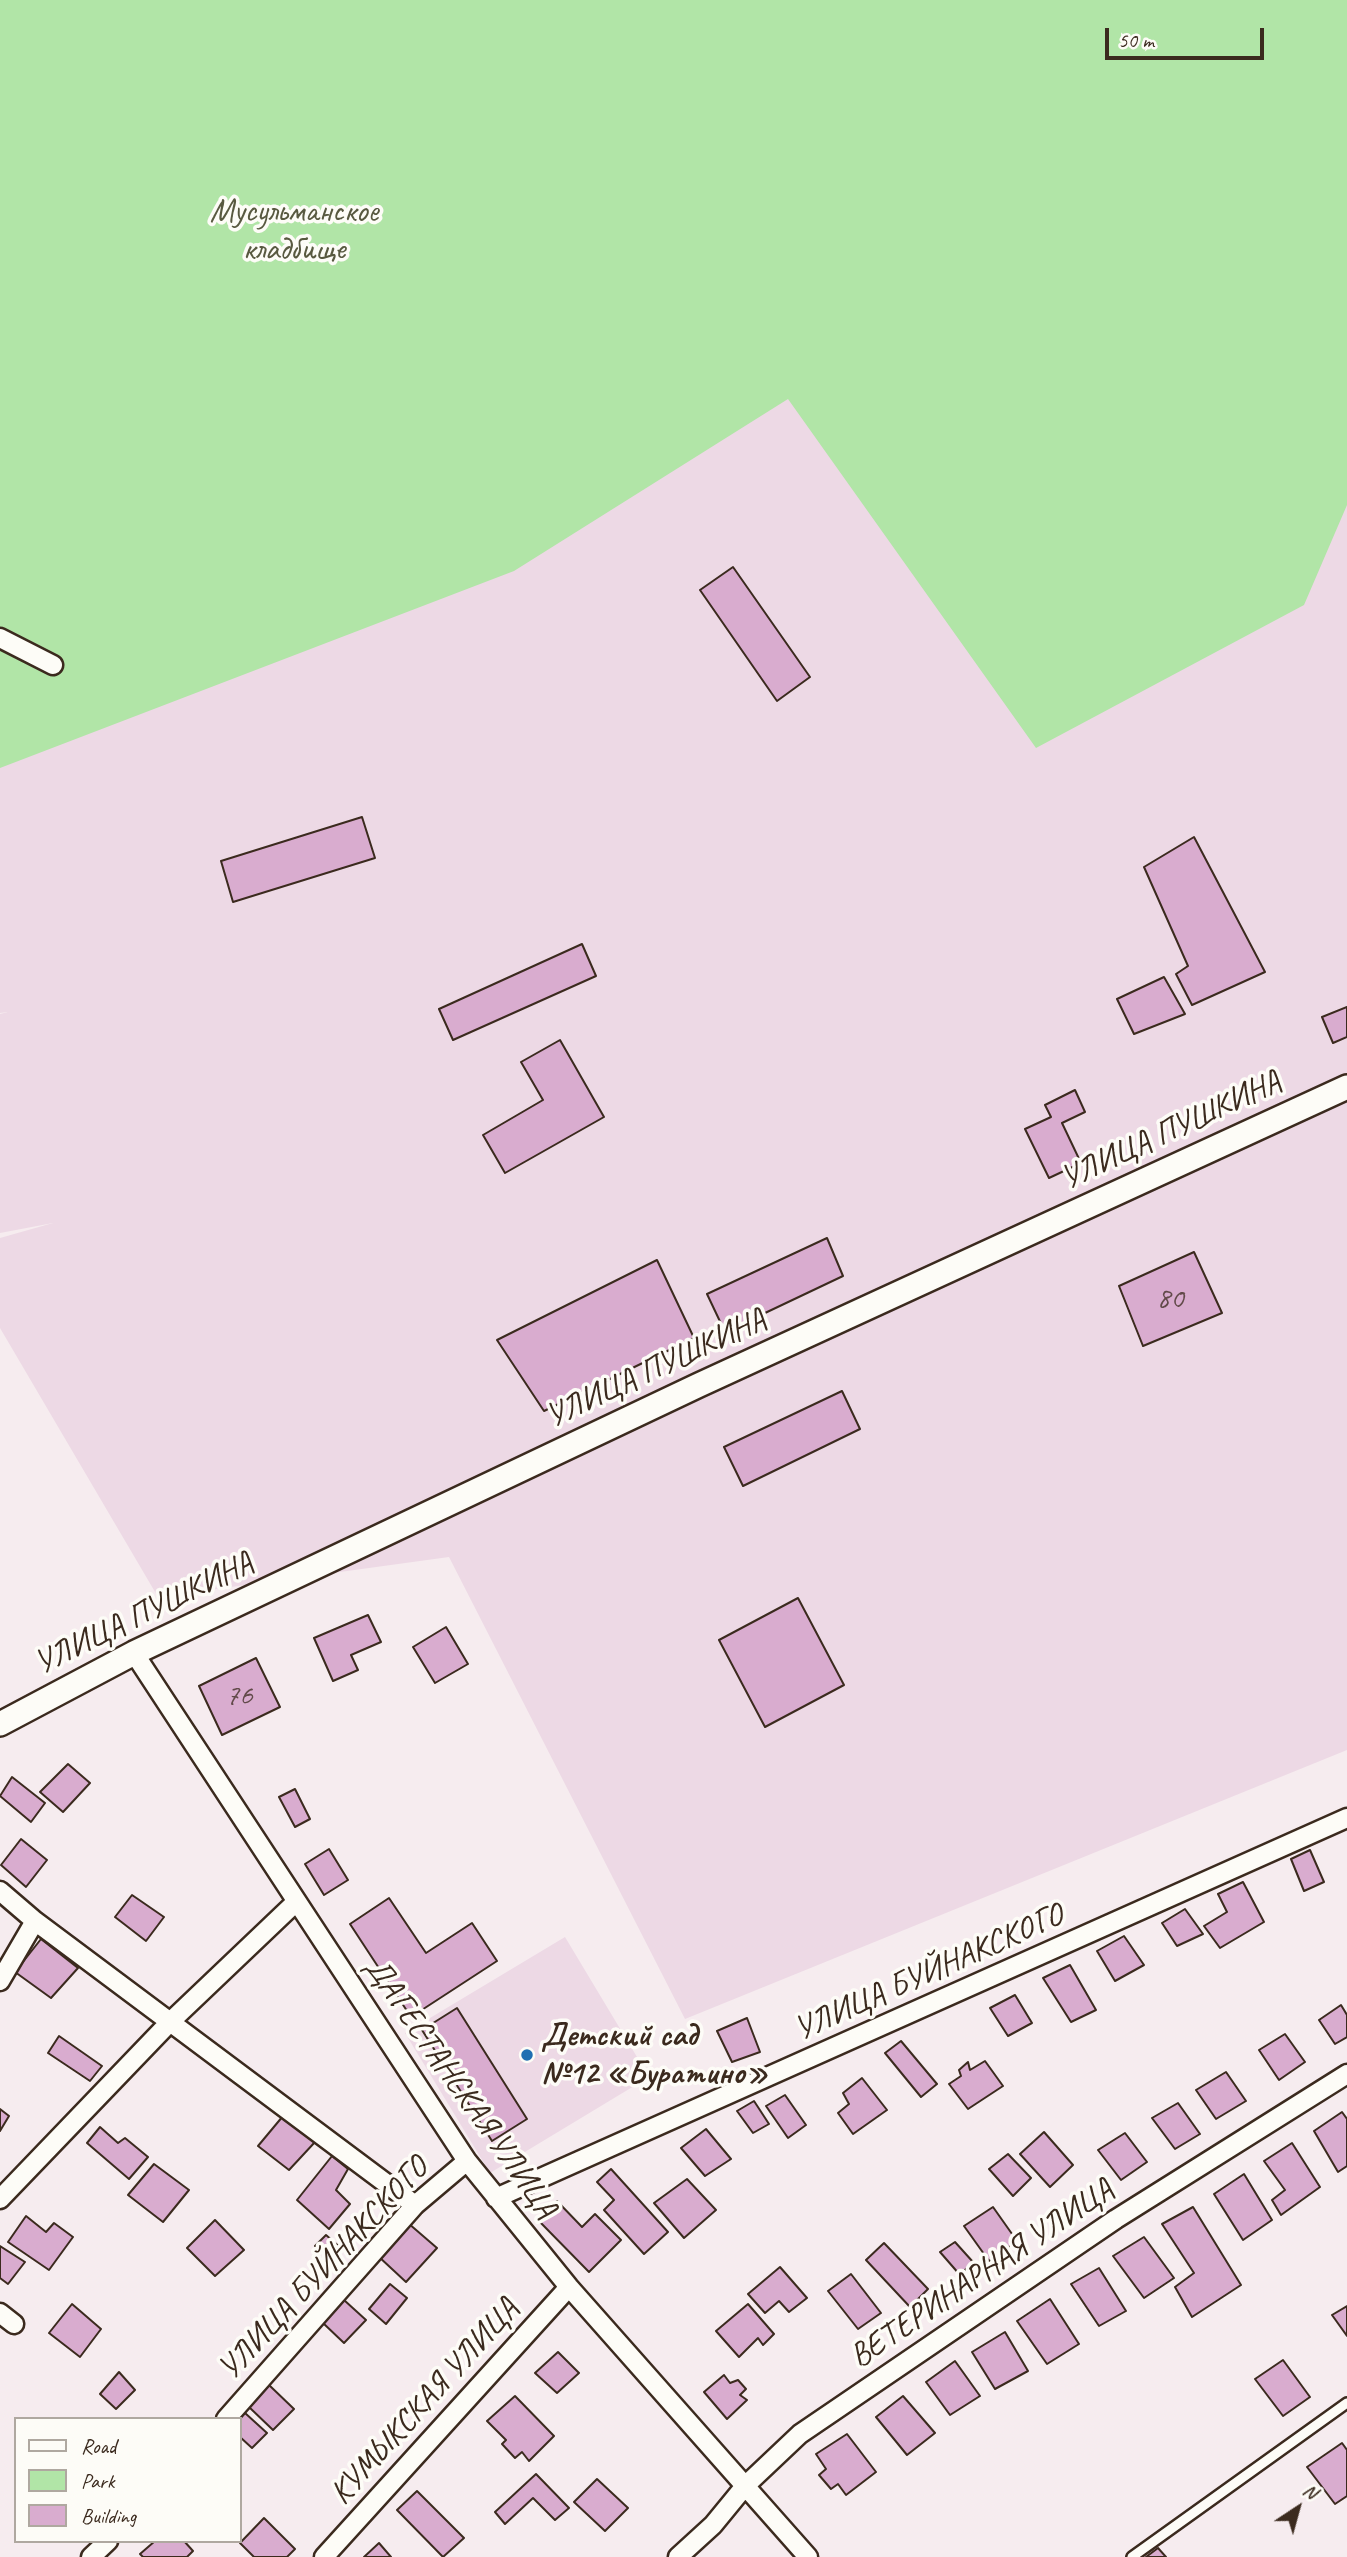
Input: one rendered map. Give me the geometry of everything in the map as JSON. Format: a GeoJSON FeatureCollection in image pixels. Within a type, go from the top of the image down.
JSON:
{"type":"FeatureCollection","features":[{"type":"Feature","properties":{"kind":"street"},"geometry":{"type":"LineString","coordinates":[[0,638],[53,665]]}},
{"type":"Feature","properties":{"kind":"street","name":"УЛИЦА ПУШКИНА"},"geometry":{"type":"LineString","coordinates":[[0,1724],[134,1653],[699,1385],[1347,1087]]}},
{"type":"Feature","properties":{"kind":"street","name":"ДАГЕСТАНСКАЯ УЛИЦА"},"geometry":{"type":"LineString","coordinates":[[134,1653],[467,2161],[569,2287],[808,2557]]}},
{"type":"Feature","properties":{"kind":"street","name":"УЛИЦА БУЙНАКСКОГО"},"geometry":{"type":"LineString","coordinates":[[496,2198],[1347,1818]]}},
{"type":"Feature","properties":{"kind":"street"},"geometry":{"type":"LineString","coordinates":[[0,1891],[34,1922],[415,2205]]}},
{"type":"Feature","properties":{"kind":"street"},"geometry":{"type":"LineString","coordinates":[[0,2199],[169,2023],[296,1902]]}},
{"type":"Feature","properties":{"kind":"street"},"geometry":{"type":"LineString","coordinates":[[0,1981],[34,1922]]}},
{"type":"Feature","properties":{"kind":"street","name":"ВЕТЕРИНАРНАЯ УЛИЦА"},"geometry":{"type":"LineString","coordinates":[[678,2557],[713,2525],[746,2486],[800,2434],[1116,2219],[1347,2074]]}},
{"type":"Feature","properties":{"kind":"street","name":"УЛИЦА БУЙНАКСКОГО"},"geometry":{"type":"LineString","coordinates":[[228,2417],[415,2205],[467,2161]]}},
{"type":"Feature","properties":{"kind":"street","name":"КУМЫКСКАЯ УЛИЦА"},"geometry":{"type":"LineString","coordinates":[[324,2557],[569,2287]]}},
{"type":"Feature","properties":{"kind":"street"},"geometry":{"type":"LineString","coordinates":[[91,2557],[105,2543]]}},
{"type":"Feature","properties":{"kind":"lane"},"geometry":{"type":"LineString","coordinates":[[1132,2557],[1347,2403]]}},
{"type":"Feature","properties":{"kind":"shaded area"},"geometry":{"type":"Polygon","coordinates":[[[778,368],[1347,433],[1347,1750],[685,2019],[449,1557],[158,1597],[0,1328],[0,1238],[53,1223],[0,1233],[0,1014],[8,1012],[0,1013],[0,763],[778,368]]]}},
{"type":"Feature","properties":{"kind":"shaded area","name":"Детский сад №12 «Буратино»"},"geometry":{"type":"Polygon","coordinates":[[[565,1937],[649,2077],[490,2173],[405,2033],[565,1937]]]}},
{"type":"Feature","properties":{"kind":"green space","name":"Мусульманское кладбище"},"geometry":{"type":"Polygon","coordinates":[[[0,0],[1347,0],[1347,505],[1304,605],[1036,748],[788,399],[514,571],[0,768],[0,0]]]}},
{"type":"Feature","properties":{"kind":"building"},"geometry":{"type":"Polygon","coordinates":[[[733,567],[810,677],[777,701],[700,590],[733,567]]]}},
{"type":"Feature","properties":{"kind":"building"},"geometry":{"type":"Polygon","coordinates":[[[362,817],[375,858],[233,902],[221,861],[362,817]]]}},
{"type":"Feature","properties":{"kind":"building"},"geometry":{"type":"Polygon","coordinates":[[[1194,837],[1265,972],[1192,1005],[1176,974],[1188,966],[1144,867],[1194,837]]]}},
{"type":"Feature","properties":{"kind":"building"},"geometry":{"type":"Polygon","coordinates":[[[582,944],[596,976],[453,1040],[439,1009],[582,944]]]}},
{"type":"Feature","properties":{"kind":"building"},"geometry":{"type":"Polygon","coordinates":[[[1164,977],[1185,1014],[1134,1034],[1117,999],[1164,977]]]}},
{"type":"Feature","properties":{"kind":"building"},"geometry":{"type":"Polygon","coordinates":[[[1347,1007],[1347,1037],[1333,1043],[1322,1017],[1347,1007]]]}},
{"type":"Feature","properties":{"kind":"building"},"geometry":{"type":"Polygon","coordinates":[[[560,1040],[604,1117],[505,1173],[483,1135],[543,1100],[521,1062],[560,1040]]]}},
{"type":"Feature","properties":{"kind":"building"},"geometry":{"type":"Polygon","coordinates":[[[1075,1090],[1085,1112],[1062,1123],[1081,1163],[1049,1178],[1025,1129],[1051,1117],[1045,1105],[1075,1090]]]}},
{"type":"Feature","properties":{"kind":"building"},"geometry":{"type":"Polygon","coordinates":[[[827,1238],[843,1276],[725,1332],[707,1294],[827,1238]]]}},
{"type":"Feature","properties":{"kind":"building"},"geometry":{"type":"Polygon","coordinates":[[[1194,1252],[1222,1313],[1143,1346],[1119,1286],[1194,1252]]]}},
{"type":"Feature","properties":{"kind":"building"},"geometry":{"type":"Polygon","coordinates":[[[657,1260],[694,1338],[544,1411],[497,1340],[657,1260]]]}},
{"type":"Feature","properties":{"kind":"building"},"geometry":{"type":"Polygon","coordinates":[[[842,1391],[860,1429],[743,1486],[724,1447],[842,1391]]]}},
{"type":"Feature","properties":{"kind":"building"},"geometry":{"type":"Polygon","coordinates":[[[798,1598],[844,1685],[765,1727],[719,1640],[798,1598]]]}},
{"type":"Feature","properties":{"kind":"building"},"geometry":{"type":"Polygon","coordinates":[[[368,1615],[381,1642],[351,1655],[358,1670],[333,1681],[314,1638],[368,1615]]]}},
{"type":"Feature","properties":{"kind":"building"},"geometry":{"type":"Polygon","coordinates":[[[446,1627],[468,1664],[435,1683],[413,1647],[446,1627]]]}},
{"type":"Feature","properties":{"kind":"building"},"geometry":{"type":"Polygon","coordinates":[[[256,1658],[280,1707],[222,1735],[199,1686],[256,1658]]]}},
{"type":"Feature","properties":{"kind":"building"},"geometry":{"type":"Polygon","coordinates":[[[68,1764],[90,1783],[63,1812],[40,1792],[68,1764]]]}},
{"type":"Feature","properties":{"kind":"building"},"geometry":{"type":"Polygon","coordinates":[[[12,1777],[45,1803],[31,1822],[0,1796],[12,1777]]]}},
{"type":"Feature","properties":{"kind":"building"},"geometry":{"type":"Polygon","coordinates":[[[295,1789],[310,1819],[295,1827],[279,1797],[295,1789]]]}},
{"type":"Feature","properties":{"kind":"building"},"geometry":{"type":"Polygon","coordinates":[[[21,1839],[47,1860],[26,1887],[1,1865],[21,1839]]]}},
{"type":"Feature","properties":{"kind":"building"},"geometry":{"type":"Polygon","coordinates":[[[329,1849],[348,1880],[324,1895],[305,1864],[329,1849]]]}},
{"type":"Feature","properties":{"kind":"building"},"geometry":{"type":"Polygon","coordinates":[[[1310,1850],[1324,1882],[1304,1891],[1291,1859],[1310,1850]]]}},
{"type":"Feature","properties":{"kind":"building"},"geometry":{"type":"Polygon","coordinates":[[[1243,1882],[1264,1922],[1220,1948],[1204,1926],[1227,1912],[1218,1894],[1243,1882]]]}},
{"type":"Feature","properties":{"kind":"building"},"geometry":{"type":"Polygon","coordinates":[[[132,1895],[164,1917],[146,1941],[115,1917],[132,1895]]]}},
{"type":"Feature","properties":{"kind":"building"},"geometry":{"type":"Polygon","coordinates":[[[389,1898],[426,1953],[472,1923],[497,1961],[411,2017],[350,1924],[389,1898]]]}},
{"type":"Feature","properties":{"kind":"building"},"geometry":{"type":"Polygon","coordinates":[[[1185,1909],[1203,1934],[1177,1946],[1162,1923],[1185,1909]]]}},
{"type":"Feature","properties":{"kind":"building"},"geometry":{"type":"Polygon","coordinates":[[[1124,1936],[1144,1965],[1115,1981],[1097,1951],[1124,1936]]]}},
{"type":"Feature","properties":{"kind":"building"},"geometry":{"type":"Polygon","coordinates":[[[41,1939],[78,1968],[51,1998],[15,1972],[41,1939]]]}},
{"type":"Feature","properties":{"kind":"building"},"geometry":{"type":"Polygon","coordinates":[[[1070,1965],[1096,2010],[1071,2022],[1043,1978],[1070,1965]]]}},
{"type":"Feature","properties":{"kind":"building"},"geometry":{"type":"Polygon","coordinates":[[[1015,1995],[1032,2023],[1008,2036],[990,2008],[1015,1995]]]}},
{"type":"Feature","properties":{"kind":"building"},"geometry":{"type":"Polygon","coordinates":[[[1341,2005],[1347,2015],[1347,2037],[1335,2044],[1319,2020],[1341,2005]]]}},
{"type":"Feature","properties":{"kind":"building"},"geometry":{"type":"Polygon","coordinates":[[[457,2008],[527,2119],[492,2141],[422,2030],[457,2008]]]}},
{"type":"Feature","properties":{"kind":"building"},"geometry":{"type":"Polygon","coordinates":[[[747,2018],[760,2052],[732,2062],[717,2031],[747,2018]]]}},
{"type":"Feature","properties":{"kind":"building"},"geometry":{"type":"Polygon","coordinates":[[[1285,2034],[1305,2062],[1279,2080],[1259,2050],[1285,2034]]]}},
{"type":"Feature","properties":{"kind":"building"},"geometry":{"type":"Polygon","coordinates":[[[59,2036],[102,2066],[90,2081],[48,2053],[59,2036]]]}},
{"type":"Feature","properties":{"kind":"building"},"geometry":{"type":"Polygon","coordinates":[[[901,2041],[937,2084],[921,2097],[885,2053],[901,2041]]]}},
{"type":"Feature","properties":{"kind":"building"},"geometry":{"type":"Polygon","coordinates":[[[985,2061],[1003,2086],[968,2109],[949,2084],[961,2076],[959,2070],[968,2062],[970,2070],[985,2061]]]}},
{"type":"Feature","properties":{"kind":"building"},"geometry":{"type":"Polygon","coordinates":[[[1226,2072],[1246,2101],[1216,2119],[1196,2090],[1226,2072]]]}},
{"type":"Feature","properties":{"kind":"building"},"geometry":{"type":"Polygon","coordinates":[[[862,2078],[887,2110],[853,2134],[838,2113],[849,2104],[843,2093],[862,2078]]]}},
{"type":"Feature","properties":{"kind":"building"},"geometry":{"type":"Polygon","coordinates":[[[785,2095],[806,2125],[788,2138],[766,2106],[785,2095]]]}},
{"type":"Feature","properties":{"kind":"building"},"geometry":{"type":"Polygon","coordinates":[[[754,2101],[769,2124],[753,2133],[737,2111],[754,2101]]]}},
{"type":"Feature","properties":{"kind":"building"},"geometry":{"type":"Polygon","coordinates":[[[1178,2103],[1200,2134],[1175,2149],[1152,2118],[1178,2103]]]}},
{"type":"Feature","properties":{"kind":"building"},"geometry":{"type":"Polygon","coordinates":[[[0,2109],[9,2116],[0,2131],[0,2109]]]}},
{"type":"Feature","properties":{"kind":"building"},"geometry":{"type":"Polygon","coordinates":[[[1342,2112],[1347,2119],[1347,2166],[1338,2172],[1314,2131],[1342,2112]]]}},
{"type":"Feature","properties":{"kind":"building"},"geometry":{"type":"Polygon","coordinates":[[[283,2116],[315,2142],[289,2170],[258,2146],[283,2116]]]}},
{"type":"Feature","properties":{"kind":"building"},"geometry":{"type":"Polygon","coordinates":[[[100,2127],[118,2143],[125,2138],[148,2157],[129,2179],[87,2143],[100,2127]]]}},
{"type":"Feature","properties":{"kind":"building"},"geometry":{"type":"Polygon","coordinates":[[[706,2129],[731,2159],[705,2176],[681,2148],[706,2129]]]}},
{"type":"Feature","properties":{"kind":"building"},"geometry":{"type":"Polygon","coordinates":[[[1044,2132],[1073,2165],[1050,2187],[1020,2154],[1044,2132]]]}},
{"type":"Feature","properties":{"kind":"building"},"geometry":{"type":"Polygon","coordinates":[[[1125,2133],[1147,2162],[1121,2180],[1098,2150],[1125,2133]]]}},
{"type":"Feature","properties":{"kind":"building"},"geometry":{"type":"Polygon","coordinates":[[[1292,2143],[1320,2187],[1281,2215],[1272,2200],[1285,2190],[1264,2161],[1292,2143]]]}},
{"type":"Feature","properties":{"kind":"building"},"geometry":{"type":"Polygon","coordinates":[[[1008,2154],[1031,2178],[1013,2196],[989,2169],[1008,2154]]]}},
{"type":"Feature","properties":{"kind":"building"},"geometry":{"type":"Polygon","coordinates":[[[332,2156],[348,2169],[336,2190],[350,2204],[329,2229],[297,2200],[332,2156]]]}},
{"type":"Feature","properties":{"kind":"building"},"geometry":{"type":"Polygon","coordinates":[[[154,2164],[189,2190],[163,2222],[128,2195],[154,2164]]]}},
{"type":"Feature","properties":{"kind":"building"},"geometry":{"type":"Polygon","coordinates":[[[611,2169],[668,2232],[644,2254],[604,2210],[614,2200],[597,2182],[611,2169]]]}},
{"type":"Feature","properties":{"kind":"building"},"geometry":{"type":"Polygon","coordinates":[[[1244,2174],[1272,2220],[1243,2240],[1214,2194],[1244,2174]]]}},
{"type":"Feature","properties":{"kind":"building"},"geometry":{"type":"Polygon","coordinates":[[[687,2179],[716,2210],[684,2238],[654,2203],[687,2179]]]}},
{"type":"Feature","properties":{"kind":"building"},"geometry":{"type":"Polygon","coordinates":[[[557,2201],[582,2227],[595,2214],[621,2240],[589,2272],[538,2220],[557,2201]]]}},
{"type":"Feature","properties":{"kind":"building"},"geometry":{"type":"Polygon","coordinates":[[[993,2207],[1017,2241],[989,2261],[964,2226],[993,2207]]]}},
{"type":"Feature","properties":{"kind":"building"},"geometry":{"type":"Polygon","coordinates":[[[1193,2207],[1241,2285],[1192,2317],[1175,2287],[1194,2273],[1162,2224],[1193,2207]]]}},
{"type":"Feature","properties":{"kind":"building"},"geometry":{"type":"Polygon","coordinates":[[[26,2216],[46,2232],[54,2223],[73,2237],[49,2270],[8,2242],[26,2216]]]}},
{"type":"Feature","properties":{"kind":"building"},"geometry":{"type":"Polygon","coordinates":[[[215,2220],[244,2250],[215,2276],[187,2248],[215,2220]]]}},
{"type":"Feature","properties":{"kind":"building"},"geometry":{"type":"Polygon","coordinates":[[[408,2223],[437,2248],[406,2282],[378,2256],[408,2223]]]}},
{"type":"Feature","properties":{"kind":"building"},"geometry":{"type":"Polygon","coordinates":[[[326,2235],[342,2249],[332,2261],[315,2246],[326,2235]]]}},
{"type":"Feature","properties":{"kind":"building"},"geometry":{"type":"Polygon","coordinates":[[[1144,2237],[1174,2278],[1144,2298],[1113,2256],[1144,2237]]]}},
{"type":"Feature","properties":{"kind":"building"},"geometry":{"type":"Polygon","coordinates":[[[955,2242],[973,2262],[960,2275],[940,2252],[955,2242]]]}},
{"type":"Feature","properties":{"kind":"building"},"geometry":{"type":"Polygon","coordinates":[[[884,2243],[928,2289],[910,2307],[866,2260],[884,2243]]]}},
{"type":"Feature","properties":{"kind":"building"},"geometry":{"type":"Polygon","coordinates":[[[0,2246],[25,2262],[8,2284],[0,2278],[0,2246]]]}},
{"type":"Feature","properties":{"kind":"building"},"geometry":{"type":"Polygon","coordinates":[[[780,2267],[807,2298],[789,2312],[779,2301],[765,2313],[748,2294],[780,2267]]]}},
{"type":"Feature","properties":{"kind":"building"},"geometry":{"type":"Polygon","coordinates":[[[1099,2268],[1126,2311],[1099,2326],[1071,2284],[1099,2268]]]}},
{"type":"Feature","properties":{"kind":"building"},"geometry":{"type":"Polygon","coordinates":[[[851,2274],[881,2313],[858,2329],[828,2291],[851,2274]]]}},
{"type":"Feature","properties":{"kind":"building"},"geometry":{"type":"Polygon","coordinates":[[[390,2284],[407,2298],[386,2324],[369,2309],[390,2284]]]}},
{"type":"Feature","properties":{"kind":"building"},"geometry":{"type":"Polygon","coordinates":[[[1050,2299],[1079,2344],[1047,2364],[1017,2321],[1050,2299]]]}},
{"type":"Feature","properties":{"kind":"building"},"geometry":{"type":"Polygon","coordinates":[[[344,2300],[366,2320],[344,2343],[323,2323],[344,2300]]]}},
{"type":"Feature","properties":{"kind":"building"},"geometry":{"type":"Polygon","coordinates":[[[72,2304],[101,2329],[80,2357],[49,2333],[72,2304]]]}},
{"type":"Feature","properties":{"kind":"building"},"geometry":{"type":"Polygon","coordinates":[[[748,2304],[774,2334],[763,2345],[758,2338],[739,2357],[716,2331],[748,2304]]]}},
{"type":"Feature","properties":{"kind":"building"},"geometry":{"type":"Polygon","coordinates":[[[1347,2306],[1347,2336],[1332,2315],[1347,2306]]]}},
{"type":"Feature","properties":{"kind":"building"},"geometry":{"type":"Polygon","coordinates":[[[1005,2332],[1028,2371],[995,2389],[972,2352],[1005,2332]]]}},
{"type":"Feature","properties":{"kind":"building"},"geometry":{"type":"Polygon","coordinates":[[[558,2352],[579,2373],[557,2393],[535,2373],[558,2352]]]}},
{"type":"Feature","properties":{"kind":"building"},"geometry":{"type":"Polygon","coordinates":[[[1283,2360],[1310,2397],[1283,2416],[1255,2379],[1283,2360]]]}},
{"type":"Feature","properties":{"kind":"building"},"geometry":{"type":"Polygon","coordinates":[[[955,2361],[980,2396],[950,2415],[926,2382],[955,2361]]]}},
{"type":"Feature","properties":{"kind":"building"},"geometry":{"type":"Polygon","coordinates":[[[119,2372],[135,2390],[116,2409],[100,2394],[119,2372]]]}},
{"type":"Feature","properties":{"kind":"building"},"geometry":{"type":"Polygon","coordinates":[[[724,2375],[730,2383],[738,2380],[746,2389],[740,2395],[747,2400],[727,2419],[704,2392],[724,2375]]]}},
{"type":"Feature","properties":{"kind":"building"},"geometry":{"type":"Polygon","coordinates":[[[269,2385],[294,2409],[273,2430],[249,2407],[269,2385]]]}},
{"type":"Feature","properties":{"kind":"building"},"geometry":{"type":"Polygon","coordinates":[[[515,2396],[554,2436],[529,2461],[522,2452],[515,2458],[502,2444],[506,2440],[487,2421],[515,2396]]]}},
{"type":"Feature","properties":{"kind":"building"},"geometry":{"type":"Polygon","coordinates":[[[903,2396],[935,2433],[907,2455],[876,2417],[903,2396]]]}},
{"type":"Feature","properties":{"kind":"building"},"geometry":{"type":"Polygon","coordinates":[[[245,2413],[267,2433],[252,2448],[242,2439],[241,2417],[245,2413]]]}},
{"type":"Feature","properties":{"kind":"building"},"geometry":{"type":"Polygon","coordinates":[[[847,2434],[876,2472],[846,2495],[838,2484],[831,2489],[819,2475],[826,2469],[816,2454],[847,2434]]]}},
{"type":"Feature","properties":{"kind":"building"},"geometry":{"type":"Polygon","coordinates":[[[1342,2443],[1347,2450],[1347,2496],[1335,2504],[1307,2467],[1342,2443]]]}},
{"type":"Feature","properties":{"kind":"building"},"geometry":{"type":"Polygon","coordinates":[[[536,2474],[569,2508],[555,2520],[533,2498],[505,2524],[495,2512],[536,2474]]]}},
{"type":"Feature","properties":{"kind":"building"},"geometry":{"type":"Polygon","coordinates":[[[597,2479],[628,2508],[605,2531],[574,2502],[597,2479]]]}},
{"type":"Feature","properties":{"kind":"building"},"geometry":{"type":"Polygon","coordinates":[[[417,2491],[464,2538],[443,2557],[397,2510],[417,2491]]]}},
{"type":"Feature","properties":{"kind":"building"},"geometry":{"type":"Polygon","coordinates":[[[264,2518],[295,2549],[287,2557],[254,2557],[240,2543],[264,2518]]]}},
{"type":"Feature","properties":{"kind":"building"},"geometry":{"type":"Polygon","coordinates":[[[153,2543],[186,2543],[193,2551],[187,2557],[143,2557],[140,2554],[153,2543]]]}},
{"type":"Feature","properties":{"kind":"building"},"geometry":{"type":"Polygon","coordinates":[[[379,2543],[391,2557],[364,2557],[379,2543]]]}},
{"type":"Feature","properties":{"kind":"building"},"geometry":{"type":"Polygon","coordinates":[[[1158,2548],[1166,2557],[1146,2557],[1158,2548]]]}},
{"type":"Feature","properties":{"kind":"place","name":"Детский сад №12 «Буратино»"},"geometry":{"type":"Point","coordinates":[527,2055]}}]}
